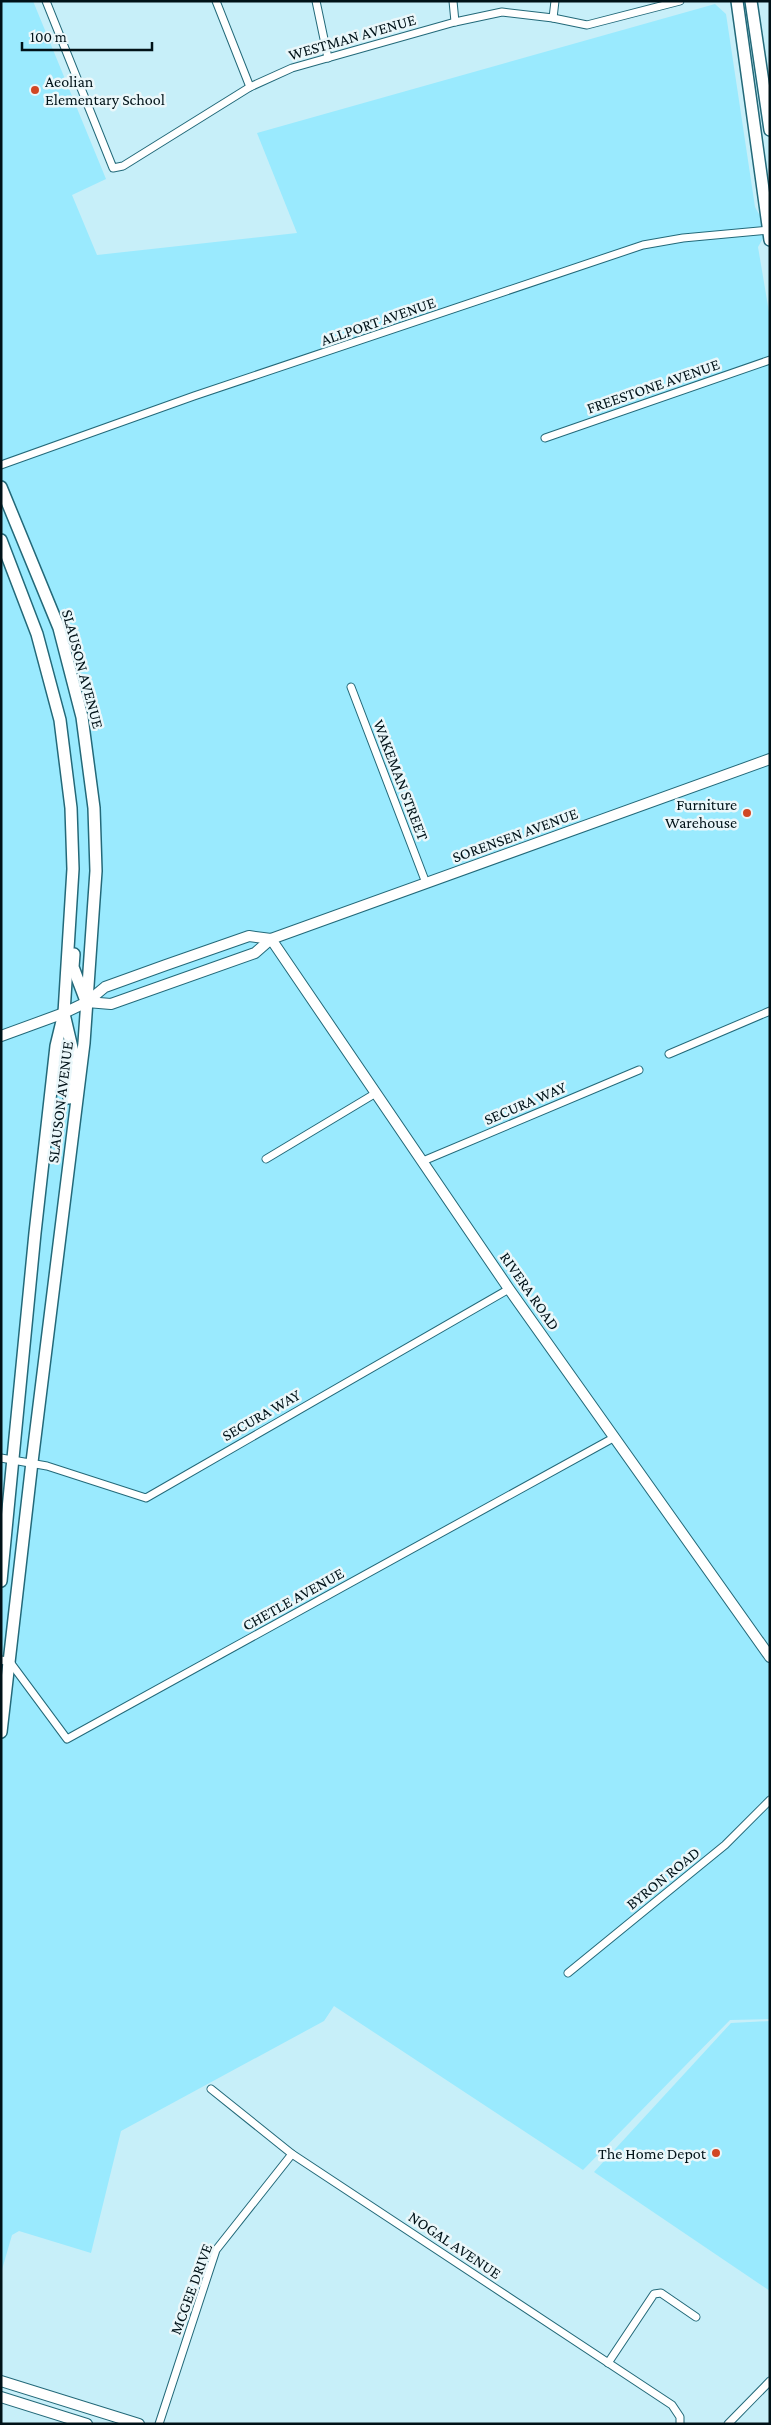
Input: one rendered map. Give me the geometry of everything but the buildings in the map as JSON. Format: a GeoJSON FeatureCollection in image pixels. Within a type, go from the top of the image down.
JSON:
{"type":"FeatureCollection","features":[{"type":"Feature","properties":{"kind":"main road"},"geometry":{"type":"LineString","coordinates":[[736,1],[768,214],[769,233]]}},
{"type":"Feature","properties":{"kind":"main road"},"geometry":{"type":"LineString","coordinates":[[751,1],[770,130]]}},
{"type":"Feature","properties":{"kind":"main road","name":"SLAUSON AVENUE"},"geometry":{"type":"LineString","coordinates":[[1,488],[58,628],[82,717],[94,808],[96,870],[91,971],[86,1002],[84,1043],[32,1462],[5,1661],[1,1732]]}},
{"type":"Feature","properties":{"kind":"main road","name":"SLAUSON AVENUE"},"geometry":{"type":"LineString","coordinates":[[1,540],[37,634],[60,720],[71,808],[73,882],[64,1013],[56,1046],[42,1168],[1,1582]]}},
{"type":"Feature","properties":{"kind":"main road"},"geometry":{"type":"LineString","coordinates":[[73,882],[78,895],[73,968],[86,1002]]}},
{"type":"Feature","properties":{"kind":"main road"},"geometry":{"type":"LineString","coordinates":[[64,1013],[73,1052],[69,1109],[74,1116]]}},
{"type":"Feature","properties":{"kind":"street","name":"WESTMAN AVENUE"},"geometry":{"type":"LineString","coordinates":[[46,1],[113,168],[123,166],[250,87],[292,68],[455,22],[502,12],[553,18],[587,25],[680,1]]}},
{"type":"Feature","properties":{"kind":"street"},"geometry":{"type":"LineString","coordinates":[[216,1],[250,87]]}},
{"type":"Feature","properties":{"kind":"street"},"geometry":{"type":"LineString","coordinates":[[316,1],[328,58]]}},
{"type":"Feature","properties":{"kind":"street"},"geometry":{"type":"LineString","coordinates":[[453,1],[455,22]]}},
{"type":"Feature","properties":{"kind":"street"},"geometry":{"type":"LineString","coordinates":[[553,18],[555,1]]}},
{"type":"Feature","properties":{"kind":"street"},"geometry":{"type":"LineString","coordinates":[[752,116],[769,114]]}},
{"type":"Feature","properties":{"kind":"street","name":"ALLPORT AVENUE"},"geometry":{"type":"LineString","coordinates":[[1,465],[194,396],[644,245],[683,238],[769,233]]}},
{"type":"Feature","properties":{"kind":"street","name":"FREESTONE AVENUE"},"geometry":{"type":"LineString","coordinates":[[545,438],[770,360]]}},
{"type":"Feature","properties":{"kind":"street","name":"WAKEMAN STREET"},"geometry":{"type":"LineString","coordinates":[[351,687],[426,883]]}},
{"type":"Feature","properties":{"kind":"street","name":"SORENSEN AVENUE"},"geometry":{"type":"LineString","coordinates":[[86,1002],[111,1004],[255,953],[271,939],[770,759]]}},
{"type":"Feature","properties":{"kind":"street","name":"SORENSEN AVENUE"},"geometry":{"type":"LineString","coordinates":[[1,1036],[64,1013],[86,1002],[105,987],[249,936],[271,939]]}},
{"type":"Feature","properties":{"kind":"street","name":"RIVERA ROAD"},"geometry":{"type":"LineString","coordinates":[[271,939],[510,1289],[770,1657]]}},
{"type":"Feature","properties":{"kind":"street"},"geometry":{"type":"LineString","coordinates":[[669,1054],[770,1011]]}},
{"type":"Feature","properties":{"kind":"street","name":"SECURA WAY"},"geometry":{"type":"LineString","coordinates":[[423,1161],[638,1070]]}},
{"type":"Feature","properties":{"kind":"street"},"geometry":{"type":"LineString","coordinates":[[266,1159],[376,1093]]}},
{"type":"Feature","properties":{"kind":"street","name":"SECURA WAY"},"geometry":{"type":"LineString","coordinates":[[1,1458],[32,1462],[146,1498],[510,1289]]}},
{"type":"Feature","properties":{"kind":"street","name":"CHETLE AVENUE"},"geometry":{"type":"LineString","coordinates":[[5,1661],[67,1739],[615,1437]]}},
{"type":"Feature","properties":{"kind":"street","name":"BYRON ROAD"},"geometry":{"type":"LineString","coordinates":[[568,1973],[725,1845],[770,1800]]}},
{"type":"Feature","properties":{"kind":"street","name":"NOGAL AVENUE"},"geometry":{"type":"LineString","coordinates":[[211,2088],[292,2154],[672,2404],[680,2418],[680,2424]]}},
{"type":"Feature","properties":{"kind":"street","name":"MCGEE DRIVE"},"geometry":{"type":"LineString","coordinates":[[160,2424],[216,2250],[292,2154]]}},
{"type":"Feature","properties":{"kind":"street"},"geometry":{"type":"LineString","coordinates":[[608,2363],[654,2294],[661,2293],[696,2317]]}},
{"type":"Feature","properties":{"kind":"street"},"geometry":{"type":"LineString","coordinates":[[1,2381],[139,2424]]}},
{"type":"Feature","properties":{"kind":"street"},"geometry":{"type":"LineString","coordinates":[[728,2424],[770,2381]]}},
{"type":"Feature","properties":{"kind":"street"},"geometry":{"type":"LineString","coordinates":[[1,2397],[87,2424]]}},
{"type":"Feature","properties":{"kind":"shaded area"},"geometry":{"type":"Polygon","coordinates":[[[1,1],[33,1],[106,179],[72,195],[97,255],[297,233],[257,133],[715,4],[726,14],[755,207],[768,230],[758,247],[770,318],[770,2019],[730,2020],[583,2170],[334,2006],[324,2021],[121,2131],[91,2253],[19,2231],[12,2235],[1,2273],[1,1]]]}},
{"type":"Feature","properties":{"kind":"shaded area"},"geometry":{"type":"Polygon","coordinates":[[[770,2021],[770,2291],[594,2172],[731,2023],[770,2021]]]}},
{"type":"Feature","properties":{"kind":"place","name":"Aeolian Elementary School"},"geometry":{"type":"Point","coordinates":[35,90]}},
{"type":"Feature","properties":{"kind":"place","name":"Furniture Warehouse"},"geometry":{"type":"Point","coordinates":[747,813]}},
{"type":"Feature","properties":{"kind":"place","name":"The Home Depot"},"geometry":{"type":"Point","coordinates":[716,2153]}}]}
